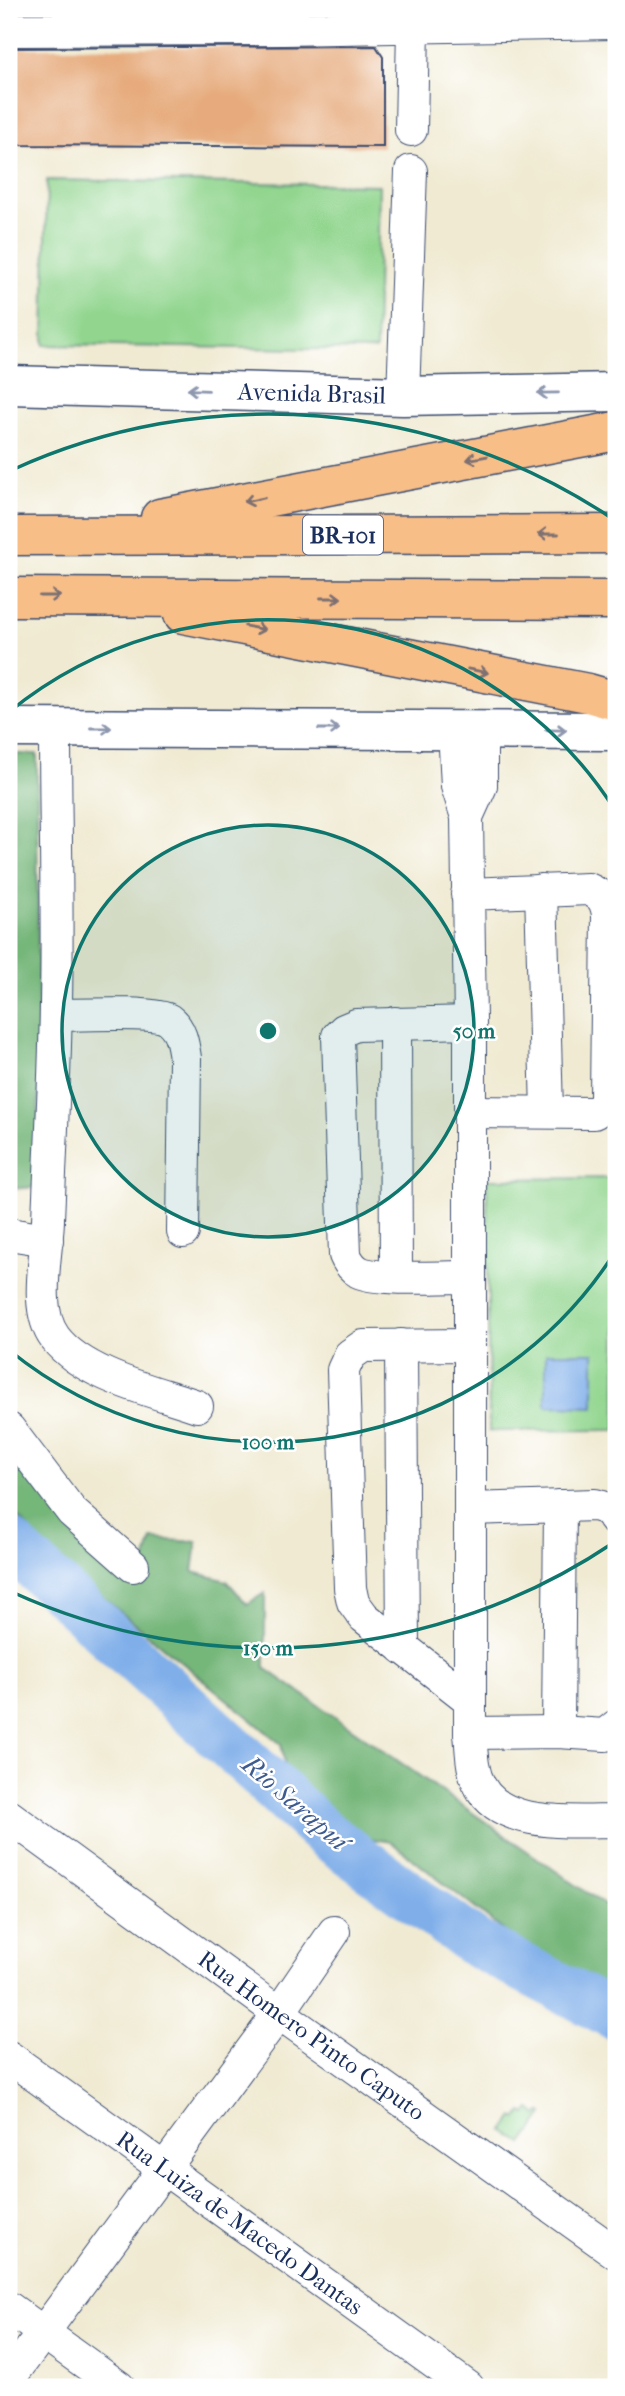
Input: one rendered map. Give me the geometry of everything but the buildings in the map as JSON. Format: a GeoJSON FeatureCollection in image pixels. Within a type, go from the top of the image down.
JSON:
{"type":"FeatureCollection","features":[{"type":"Feature","properties":{"kind":"highway"},"geometry":{"type":"LineString","coordinates":[[69,536],[616,431]]}},
{"type":"Feature","properties":{"kind":"highway","name":"BR-101"},"geometry":{"type":"LineString","coordinates":[[9,536],[616,534]]}},
{"type":"Feature","properties":{"kind":"highway"},"geometry":{"type":"LineString","coordinates":[[92,596],[588,693],[616,701]]}},
{"type":"Feature","properties":{"kind":"highway"},"geometry":{"type":"LineString","coordinates":[[9,597],[616,600]]}},
{"type":"Feature","properties":{"kind":"street"},"geometry":{"type":"LineString","coordinates":[[26,23],[284,19],[414,26],[616,23]]}},
{"type":"Feature","properties":{"kind":"street"},"geometry":{"type":"LineString","coordinates":[[411,130],[414,26]]}},
{"type":"Feature","properties":{"kind":"street"},"geometry":{"type":"LineString","coordinates":[[403,396],[411,171]]}},
{"type":"Feature","properties":{"kind":"street","name":"Avenida Brasil"},"geometry":{"type":"LineString","coordinates":[[9,385],[403,396],[616,392]]}},
{"type":"Feature","properties":{"kind":"street"},"geometry":{"type":"LineString","coordinates":[[9,728],[616,731]]}},
{"type":"Feature","properties":{"kind":"street"},"geometry":{"type":"LineString","coordinates":[[55,728],[56,1015],[43,1283],[45,1319],[55,1338],[74,1357],[102,1372],[197,1406]]}},
{"type":"Feature","properties":{"kind":"street"},"geometry":{"type":"LineString","coordinates":[[467,729],[457,786],[467,817],[470,1023],[470,1733],[476,1778],[481,1789],[498,1805],[517,1815],[547,1821],[616,1821]]}},
{"type":"Feature","properties":{"kind":"street"},"geometry":{"type":"LineString","coordinates":[[541,890],[547,1112]]}},
{"type":"Feature","properties":{"kind":"street"},"geometry":{"type":"LineString","coordinates":[[467,894],[588,890],[600,894],[606,901],[608,914],[606,1100],[602,1108],[594,1113],[470,1112]]}},
{"type":"Feature","properties":{"kind":"street"},"geometry":{"type":"LineString","coordinates":[[56,1015],[146,1015],[166,1017],[175,1025],[182,1040],[185,1058],[183,1232]]}},
{"type":"Feature","properties":{"kind":"street"},"geometry":{"type":"LineString","coordinates":[[395,1023],[396,1277]]}},
{"type":"Feature","properties":{"kind":"street"},"geometry":{"type":"LineString","coordinates":[[470,1023],[356,1025],[338,1036],[345,1255],[360,1273],[396,1277],[470,1277]]}},
{"type":"Feature","properties":{"kind":"street"},"geometry":{"type":"LineString","coordinates":[[9,1234],[47,1240]]}},
{"type":"Feature","properties":{"kind":"street"},"geometry":{"type":"LineString","coordinates":[[401,1345],[403,1648]]}},
{"type":"Feature","properties":{"kind":"street"},"geometry":{"type":"LineString","coordinates":[[470,1345],[363,1346],[350,1355],[342,1370],[349,1576],[353,1602],[364,1617],[470,1700]]}},
{"type":"Feature","properties":{"kind":"street"},"geometry":{"type":"LineString","coordinates":[[9,1429],[72,1512],[133,1566]]}},
{"type":"Feature","properties":{"kind":"street"},"geometry":{"type":"LineString","coordinates":[[470,1509],[596,1505],[607,1509],[616,1521]]}},
{"type":"Feature","properties":{"kind":"street"},"geometry":{"type":"LineString","coordinates":[[558,1732],[560,1506]]}},
{"type":"Feature","properties":{"kind":"street"},"geometry":{"type":"LineString","coordinates":[[470,1733],[558,1732],[605,1735],[616,1726]]}},
{"type":"Feature","properties":{"kind":"street","name":"Rua Homero Pinto Caputo"},"geometry":{"type":"LineString","coordinates":[[9,1816],[279,2013],[616,2253]]}},
{"type":"Feature","properties":{"kind":"street"},"geometry":{"type":"LineString","coordinates":[[9,2379],[279,2013],[334,1933]]}},
{"type":"Feature","properties":{"kind":"street","name":"Rua Luiza de Macedo Dantas"},"geometry":{"type":"LineString","coordinates":[[9,2057],[468,2387]]}},
{"type":"Feature","properties":{"kind":"street"},"geometry":{"type":"LineString","coordinates":[[9,2308],[119,2387]]}},
{"type":"Feature","properties":{"kind":"green space"},"geometry":{"type":"Polygon","coordinates":[[[47,180],[379,185],[376,350],[44,345],[47,180]]]}},
{"type":"Feature","properties":{"kind":"green space"},"geometry":{"type":"Polygon","coordinates":[[[9,754],[37,754],[39,1187],[9,1189],[9,754]]]}},
{"type":"Feature","properties":{"kind":"green space"},"geometry":{"type":"Polygon","coordinates":[[[616,1178],[616,1430],[489,1431],[487,1179],[616,1178]]]}},
{"type":"Feature","properties":{"kind":"green space"},"geometry":{"type":"Polygon","coordinates":[[[9,1434],[139,1579],[152,1539],[197,1542],[193,1572],[227,1581],[247,1604],[265,1593],[265,1668],[616,1913],[616,1994],[531,1952],[391,1842],[345,1834],[288,1782],[281,1744],[56,1559],[9,1508],[9,1434]]]}},
{"type":"Feature","properties":{"kind":"green space"},"geometry":{"type":"Polygon","coordinates":[[[530,2109],[538,2115],[541,2112],[544,2114],[523,2144],[504,2131],[514,2117],[517,2119],[530,2109]]]}},
{"type":"Feature","properties":{"kind":"water"},"geometry":{"type":"Polygon","coordinates":[[[546,1353],[594,1353],[594,1407],[546,1406],[546,1353]]]}},
{"type":"Feature","properties":{"kind":"waterway","name":"Rio Sarapuí"},"geometry":{"type":"LineString","coordinates":[[9,1543],[325,1834],[475,1943],[616,2016]]}}]}
